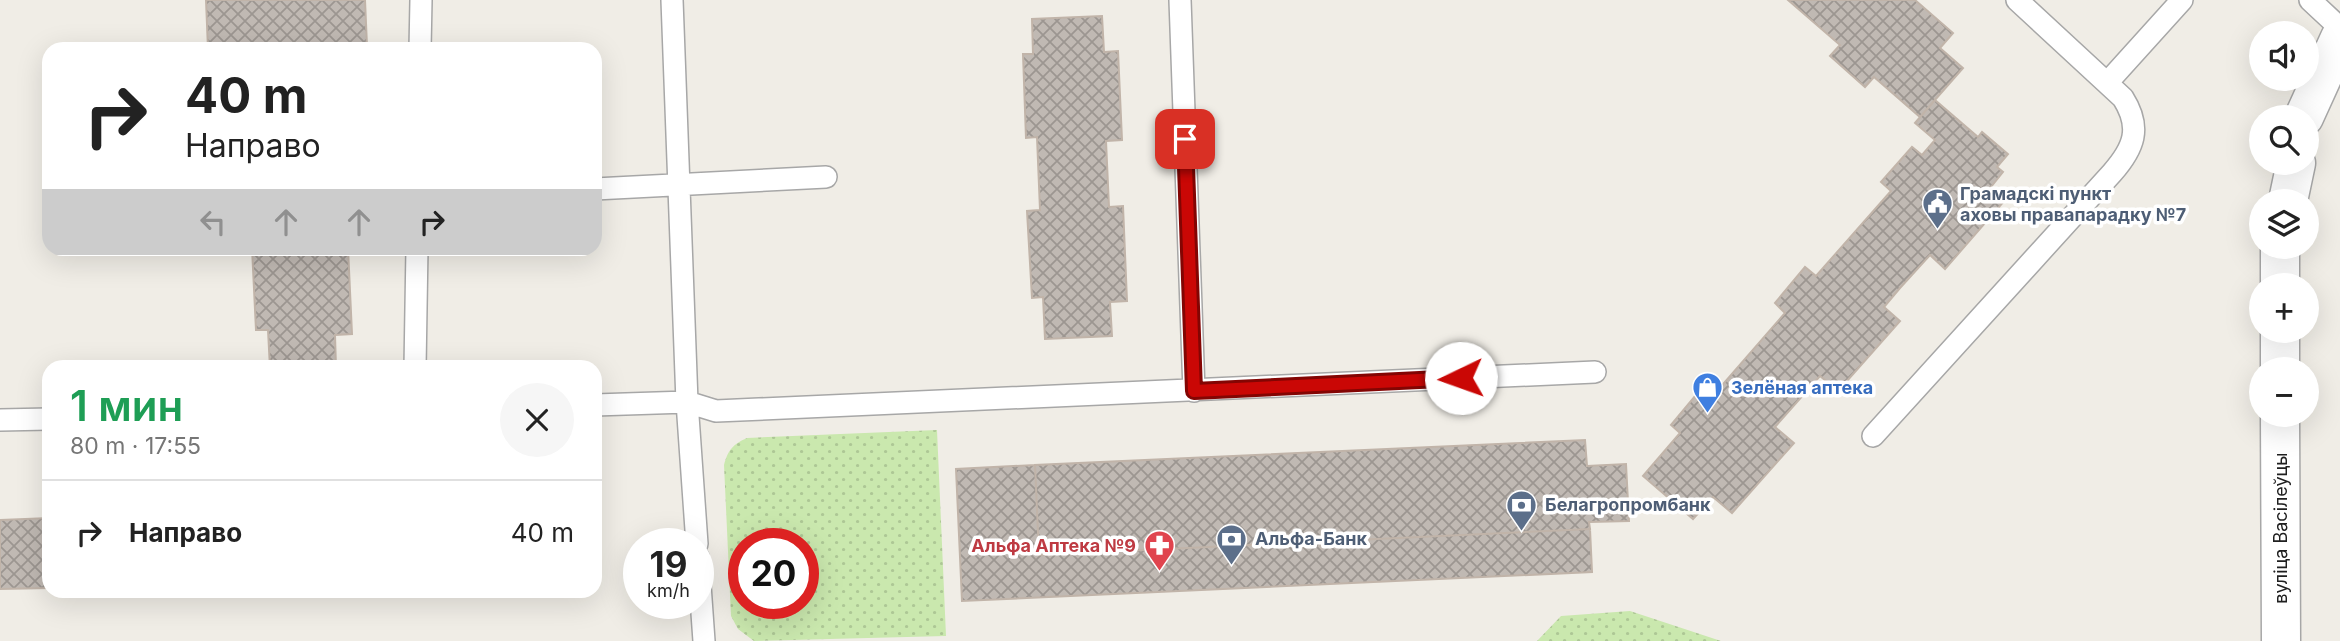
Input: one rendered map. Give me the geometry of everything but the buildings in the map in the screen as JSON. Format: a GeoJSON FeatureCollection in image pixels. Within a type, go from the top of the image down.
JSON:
{"type":"FeatureCollection","features":[{"type":"Feature","properties":{"kind":"street"},"geometry":{"type":"LineString","coordinates":[[2309,105],[2340,38]]}},
{"type":"Feature","properties":{"kind":"street","name":"вуліца Васілеўцы"},"geometry":{"type":"LineString","coordinates":[[2280,427],[2281,641]]}},
{"type":"Feature","properties":{"kind":"lane"},"geometry":{"type":"LineString","coordinates":[[420,42],[421,0]]}},
{"type":"Feature","properties":{"kind":"lane"},"geometry":{"type":"LineString","coordinates":[[672,0],[687,402],[696,528]]}},
{"type":"Feature","properties":{"kind":"lane"},"geometry":{"type":"LineString","coordinates":[[1180,0],[1194,391]]}},
{"type":"Feature","properties":{"kind":"lane"},"geometry":{"type":"LineString","coordinates":[[1873,436],[2128,155],[2134,141],[2132,112],[2107,83],[2018,0]]}},
{"type":"Feature","properties":{"kind":"lane"},"geometry":{"type":"LineString","coordinates":[[2107,83],[2182,0]]}},
{"type":"Feature","properties":{"kind":"lane"},"geometry":{"type":"LineString","coordinates":[[2310,0],[2340,29]]}},
{"type":"Feature","properties":{"kind":"lane"},"geometry":{"type":"LineString","coordinates":[[602,189],[826,177]]}},
{"type":"Feature","properties":{"kind":"lane"},"geometry":{"type":"LineString","coordinates":[[415,360],[417,256]]}},
{"type":"Feature","properties":{"kind":"lane"},"geometry":{"type":"LineString","coordinates":[[602,405],[687,402],[716,411],[1595,372]]}},
{"type":"Feature","properties":{"kind":"lane"},"geometry":{"type":"LineString","coordinates":[[0,420],[42,419]]}},
{"type":"Feature","properties":{"kind":"lane"},"geometry":{"type":"LineString","coordinates":[[702,619],[704,641]]}},
{"type":"Feature","properties":{"kind":"green space"},"geometry":{"type":"Polygon","coordinates":[[[937,430],[946,636],[754,641],[738,629],[733,619],[819,619],[819,528],[728,528],[728,551],[724,465],[727,455],[747,438],[937,430]]]}},
{"type":"Feature","properties":{"kind":"green space"},"geometry":{"type":"Polygon","coordinates":[[[1630,611],[1721,641],[1537,641],[1561,616],[1630,611]]]}},
{"type":"Feature","properties":{"kind":"place","name":"Грамадскі пункт аховы правапарадку №7"},"geometry":{"type":"Point","coordinates":[1937,231]}},
{"type":"Feature","properties":{"kind":"place","name":"Зелёная аптека"},"geometry":{"type":"Point","coordinates":[1708,415]}},
{"type":"Feature","properties":{"kind":"place","name":"Белагропромбанк"},"geometry":{"type":"Point","coordinates":[1522,532]}},
{"type":"Feature","properties":{"kind":"place","name":"Альфа-Банк"},"geometry":{"type":"Point","coordinates":[1232,566]}},
{"type":"Feature","properties":{"kind":"place","name":"Альфа Аптека №9"},"geometry":{"type":"Point","coordinates":[1159,573]}},
{"type":"Feature","properties":{"kind":"route"},"geometry":{"type":"LineString","coordinates":[[1185,139],[1194,391],[1461,378]]}}]}
